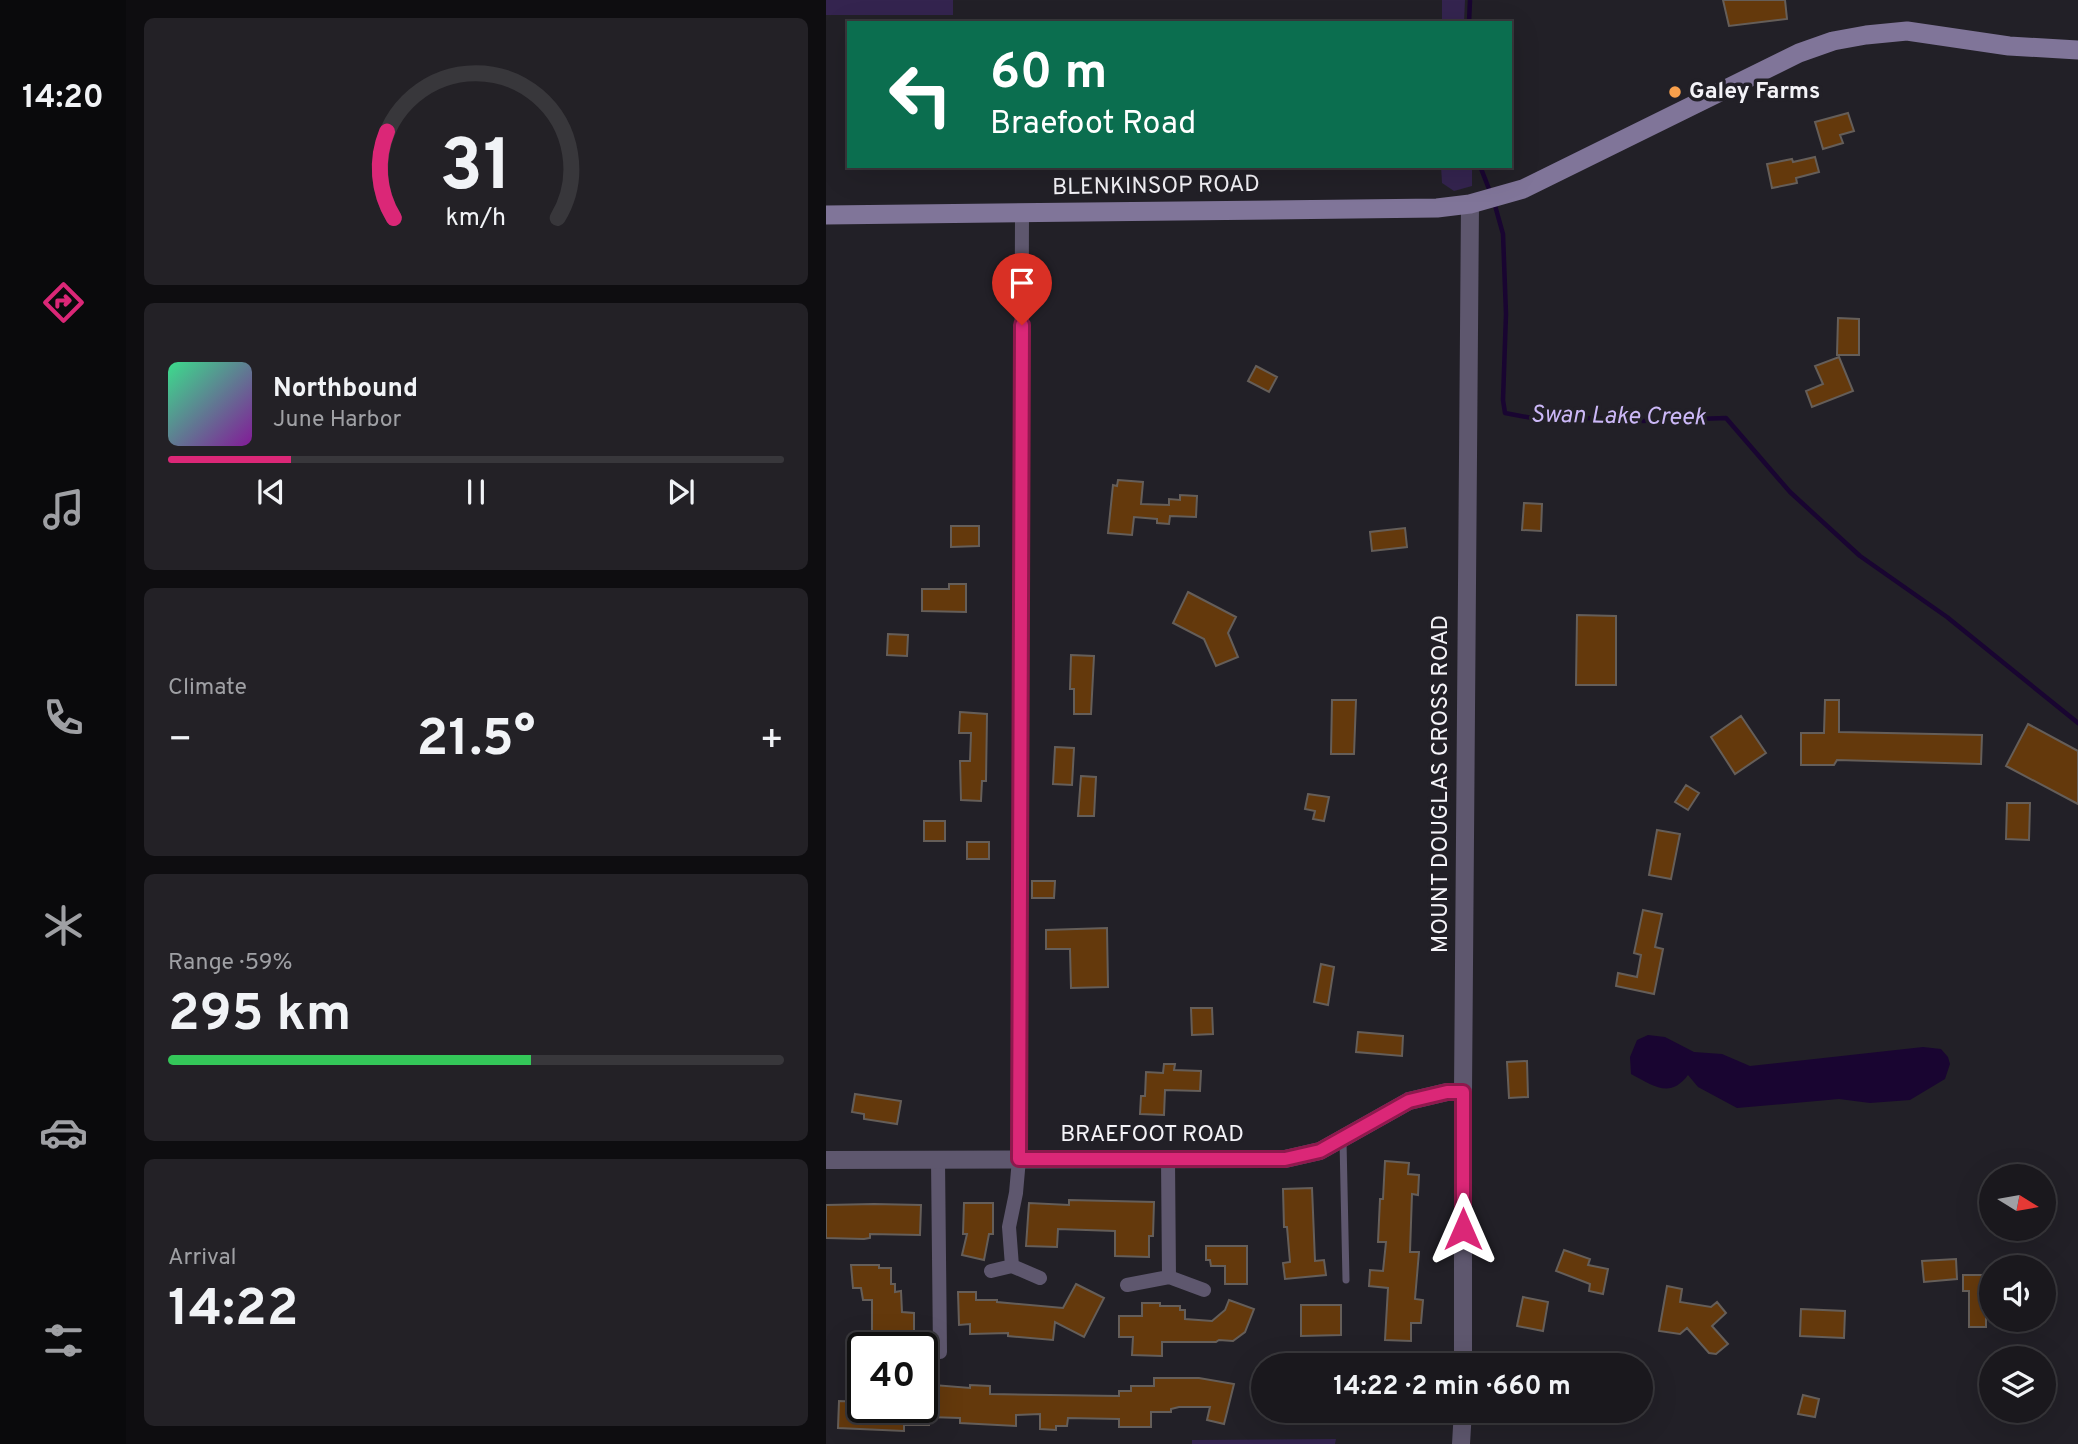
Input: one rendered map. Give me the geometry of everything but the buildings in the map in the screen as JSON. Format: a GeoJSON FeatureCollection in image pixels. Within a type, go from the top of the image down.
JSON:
{"type":"FeatureCollection","features":[{"type":"Feature","properties":{"kind":"main road","name":"BLENKINSOP ROAD"},"geometry":{"type":"LineString","coordinates":[[826,215],[1437,208],[1470,204],[1523,189],[1799,53],[1833,41],[1907,31],[2009,46],[2078,50]]}},
{"type":"Feature","properties":{"kind":"street","name":"MOUNT DOUGLAS CROSS ROAD"},"geometry":{"type":"LineString","coordinates":[[1463,1353],[1470,204]]}},
{"type":"Feature","properties":{"kind":"street"},"geometry":{"type":"LineString","coordinates":[[1012,1266],[1009,1227],[1018,1181],[1019,1159],[1022,214]]}},
{"type":"Feature","properties":{"kind":"street","name":"BRAEFOOT ROAD"},"geometry":{"type":"LineString","coordinates":[[826,1160],[1285,1159],[1320,1151],[1409,1101],[1447,1092],[1463,1092]]}},
{"type":"Feature","properties":{"kind":"street"},"geometry":{"type":"LineString","coordinates":[[938,1160],[940,1352]]}},
{"type":"Feature","properties":{"kind":"street"},"geometry":{"type":"LineString","coordinates":[[1168,1160],[1169,1277]]}},
{"type":"Feature","properties":{"kind":"street"},"geometry":{"type":"LineString","coordinates":[[991,1271],[1012,1266],[1040,1278]]}},
{"type":"Feature","properties":{"kind":"street"},"geometry":{"type":"LineString","coordinates":[[1127,1285],[1169,1277],[1204,1290]]}},
{"type":"Feature","properties":{"kind":"street"},"geometry":{"type":"LineString","coordinates":[[1461,1444],[1462,1423]]}},
{"type":"Feature","properties":{"kind":"lane"},"geometry":{"type":"LineString","coordinates":[[1343,1137],[1346,1280]]}},
{"type":"Feature","properties":{"kind":"shaded area"},"geometry":{"type":"Polygon","coordinates":[[[826,0],[953,0],[953,15],[826,15],[826,0]]]}},
{"type":"Feature","properties":{"kind":"shaded area"},"geometry":{"type":"Polygon","coordinates":[[[1442,0],[1465,0],[1464,21],[1442,21],[1442,0]]]}},
{"type":"Feature","properties":{"kind":"shaded area"},"geometry":{"type":"Polygon","coordinates":[[[1441,168],[1472,168],[1472,186],[1454,191],[1442,183],[1441,168]]]}},
{"type":"Feature","properties":{"kind":"shaded area"},"geometry":{"type":"Polygon","coordinates":[[[1648,1035],[1665,1037],[1694,1052],[1722,1054],[1750,1066],[1923,1047],[1941,1049],[1950,1064],[1945,1079],[1910,1100],[1870,1103],[1839,1099],[1737,1108],[1698,1087],[1688,1075],[1675,1087],[1661,1088],[1631,1074],[1630,1057],[1637,1040],[1648,1035]]]}},
{"type":"Feature","properties":{"kind":"shaded area"},"geometry":{"type":"Polygon","coordinates":[[[1336,1439],[1335,1444],[1192,1444],[1192,1440],[1336,1439]]]}},
{"type":"Feature","properties":{"kind":"waterway","name":"Swan Lake Creek"},"geometry":{"type":"LineString","coordinates":[[1469,21],[1470,0]]}},
{"type":"Feature","properties":{"kind":"waterway","name":"Swan Lake Creek"},"geometry":{"type":"LineString","coordinates":[[1481,168],[1491,194]]}},
{"type":"Feature","properties":{"kind":"waterway","name":"Swan Lake Creek"},"geometry":{"type":"LineString","coordinates":[[1494,202],[1503,234],[1506,314],[1503,400],[1505,413],[1537,419],[1570,417],[1640,421],[1726,418],[1790,492],[1860,556],[1947,617],[2078,723]]}},
{"type":"Feature","properties":{"kind":"place","name":"Galey Farms"},"geometry":{"type":"Point","coordinates":[1675,92]}},
{"type":"Feature","properties":{"kind":"route"},"geometry":{"type":"LineString","coordinates":[[1022,325],[1019,1159],[1285,1159],[1320,1151],[1409,1101],[1447,1092],[1463,1092],[1463,1229]]}}]}
